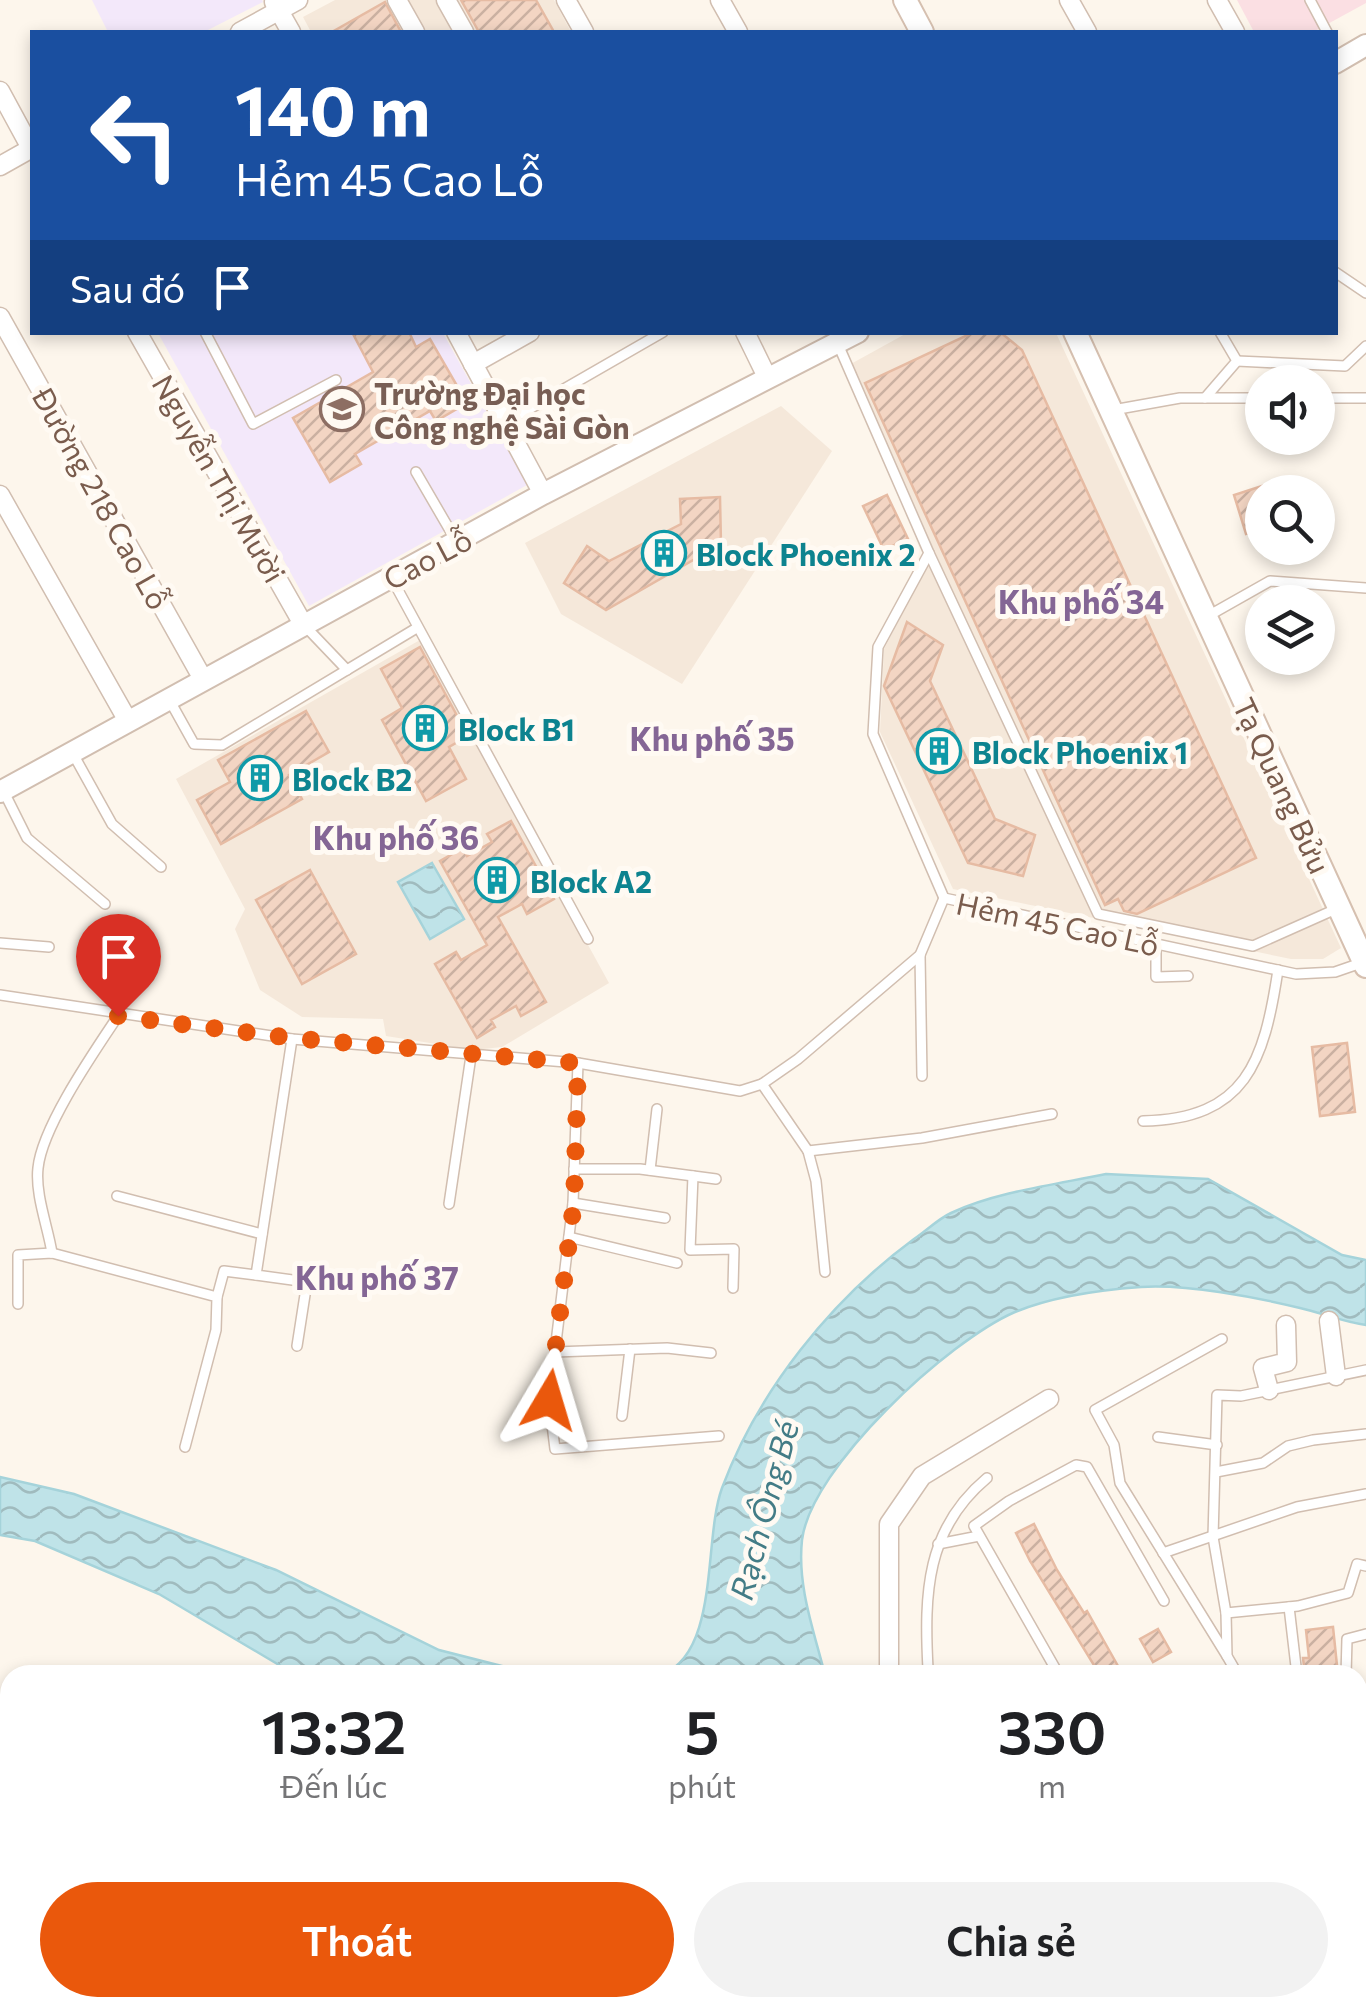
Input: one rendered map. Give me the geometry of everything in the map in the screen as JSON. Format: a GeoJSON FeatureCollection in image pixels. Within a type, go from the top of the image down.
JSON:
{"type":"FeatureCollection","features":[{"type":"Feature","properties":{"kind":"main road"},"geometry":{"type":"LineString","coordinates":[[905,0],[921,30]]}},
{"type":"Feature","properties":{"kind":"main road","name":"Tạ Quang Bửu"},"geometry":{"type":"LineString","coordinates":[[1076,335],[1365,964]]}},
{"type":"Feature","properties":{"kind":"street"},"geometry":{"type":"LineString","coordinates":[[243,30],[276,5],[298,0]]}},
{"type":"Feature","properties":{"kind":"street"},"geometry":{"type":"LineString","coordinates":[[397,0],[415,30]]}},
{"type":"Feature","properties":{"kind":"street"},"geometry":{"type":"LineString","coordinates":[[446,0],[463,30]]}},
{"type":"Feature","properties":{"kind":"street"},"geometry":{"type":"LineString","coordinates":[[566,0],[583,30]]}},
{"type":"Feature","properties":{"kind":"street"},"geometry":{"type":"LineString","coordinates":[[720,0],[737,30]]}},
{"type":"Feature","properties":{"kind":"street"},"geometry":{"type":"LineString","coordinates":[[1069,0],[1085,30]]}},
{"type":"Feature","properties":{"kind":"street"},"geometry":{"type":"LineString","coordinates":[[1217,0],[1234,30]]}},
{"type":"Feature","properties":{"kind":"street"},"geometry":{"type":"LineString","coordinates":[[276,5],[290,30]]}},
{"type":"Feature","properties":{"kind":"street"},"geometry":{"type":"LineString","coordinates":[[1338,56],[1366,45]]}},
{"type":"Feature","properties":{"kind":"street"},"geometry":{"type":"LineString","coordinates":[[0,91],[30,145]]}},
{"type":"Feature","properties":{"kind":"street"},"geometry":{"type":"LineString","coordinates":[[0,166],[30,150]]}},
{"type":"Feature","properties":{"kind":"street","name":"Đường 218 Cao Lỗ"},"geometry":{"type":"LineString","coordinates":[[0,317],[204,679]]}},
{"type":"Feature","properties":{"kind":"street","name":"Nguyễn Thị Mười"},"geometry":{"type":"LineString","coordinates":[[139,335],[304,624]]}},
{"type":"Feature","properties":{"kind":"street"},"geometry":{"type":"LineString","coordinates":[[458,335],[543,494]]}},
{"type":"Feature","properties":{"kind":"street"},"geometry":{"type":"LineString","coordinates":[[473,364],[525,335]]}},
{"type":"Feature","properties":{"kind":"street"},"geometry":{"type":"LineString","coordinates":[[746,335],[767,377]]}},
{"type":"Feature","properties":{"kind":"street","name":"Cao Lỗ"},"geometry":{"type":"LineString","coordinates":[[2,791],[543,494],[852,335]]}},
{"type":"Feature","properties":{"kind":"street"},"geometry":{"type":"LineString","coordinates":[[0,495],[128,721]]}},
{"type":"Feature","properties":{"kind":"street"},"geometry":{"type":"LineString","coordinates":[[1329,1321],[1336,1376]]}},
{"type":"Feature","properties":{"kind":"street"},"geometry":{"type":"LineString","coordinates":[[1269,1390],[1263,1368],[1287,1362],[1286,1324]]}},
{"type":"Feature","properties":{"kind":"street"},"geometry":{"type":"LineString","coordinates":[[889,1665],[888,1524],[922,1476],[1049,1398]]}},
{"type":"Feature","properties":{"kind":"lane"},"geometry":{"type":"LineString","coordinates":[[1310,0],[1326,30]]}},
{"type":"Feature","properties":{"kind":"lane"},"geometry":{"type":"LineString","coordinates":[[1338,274],[1366,293]]}},
{"type":"Feature","properties":{"kind":"lane"},"geometry":{"type":"LineString","coordinates":[[207,335],[253,424],[336,380]]}},
{"type":"Feature","properties":{"kind":"lane"},"geometry":{"type":"LineString","coordinates":[[505,423],[657,335]]}},
{"type":"Feature","properties":{"kind":"lane"},"geometry":{"type":"LineString","coordinates":[[1222,335],[1237,361]]}},
{"type":"Feature","properties":{"kind":"lane"},"geometry":{"type":"LineString","coordinates":[[837,342],[929,553],[1098,914],[1253,946],[1340,908]]}},
{"type":"Feature","properties":{"kind":"lane"},"geometry":{"type":"LineString","coordinates":[[1237,361],[1345,366],[1366,346]]}},
{"type":"Feature","properties":{"kind":"lane"},"geometry":{"type":"LineString","coordinates":[[1205,398],[1237,361]]}},
{"type":"Feature","properties":{"kind":"lane"},"geometry":{"type":"LineString","coordinates":[[1110,411],[1205,398],[1245,398]]}},
{"type":"Feature","properties":{"kind":"lane"},"geometry":{"type":"LineString","coordinates":[[1335,398],[1366,398]]}},
{"type":"Feature","properties":{"kind":"lane"},"geometry":{"type":"LineString","coordinates":[[416,472],[456,542]]}},
{"type":"Feature","properties":{"kind":"lane"},"geometry":{"type":"LineString","coordinates":[[929,553],[878,647],[873,734],[944,898]]}},
{"type":"Feature","properties":{"kind":"lane"},"geometry":{"type":"LineString","coordinates":[[391,577],[415,628],[588,939]]}},
{"type":"Feature","properties":{"kind":"lane"},"geometry":{"type":"LineString","coordinates":[[1205,617],[1270,581],[1366,588]]}},
{"type":"Feature","properties":{"kind":"lane"},"geometry":{"type":"LineString","coordinates":[[304,624],[347,670]]}},
{"type":"Feature","properties":{"kind":"lane"},"geometry":{"type":"LineString","coordinates":[[168,698],[194,744],[207,748],[222,745],[415,628]]}},
{"type":"Feature","properties":{"kind":"lane"},"geometry":{"type":"LineString","coordinates":[[72,752],[112,824],[161,867]]}},
{"type":"Feature","properties":{"kind":"lane"},"geometry":{"type":"LineString","coordinates":[[2,791],[28,838],[105,904]]}},
{"type":"Feature","properties":{"kind":"lane","name":"Hẻm 45 Cao Lỗ"},"geometry":{"type":"LineString","coordinates":[[762,1084],[830,1034],[920,956],[944,898],[1278,970],[1335,972],[1365,964]]}},
{"type":"Feature","properties":{"kind":"lane"},"geometry":{"type":"LineString","coordinates":[[0,942],[49,947]]}},
{"type":"Feature","properties":{"kind":"lane"},"geometry":{"type":"LineString","coordinates":[[1156,944],[1156,977],[1188,976]]}},
{"type":"Feature","properties":{"kind":"lane"},"geometry":{"type":"LineString","coordinates":[[920,956],[922,1076]]}},
{"type":"Feature","properties":{"kind":"lane"},"geometry":{"type":"LineString","coordinates":[[1143,1121],[1194,1117],[1215,1109],[1235,1090],[1265,1035],[1278,970]]}},
{"type":"Feature","properties":{"kind":"lane"},"geometry":{"type":"LineString","coordinates":[[0,995],[118,1016],[292,1038],[578,1063],[740,1092],[762,1084],[808,1150],[816,1181],[825,1272]]}},
{"type":"Feature","properties":{"kind":"lane"},"geometry":{"type":"LineString","coordinates":[[52,1254],[39,1188],[42,1151],[82,1071],[118,1016]]}},
{"type":"Feature","properties":{"kind":"lane"},"geometry":{"type":"LineString","coordinates":[[256,1274],[292,1038]]}},
{"type":"Feature","properties":{"kind":"lane"},"geometry":{"type":"LineString","coordinates":[[449,1204],[471,1056]]}},
{"type":"Feature","properties":{"kind":"lane"},"geometry":{"type":"LineString","coordinates":[[578,1063],[574,1202],[549,1400],[555,1449],[718,1436]]}},
{"type":"Feature","properties":{"kind":"lane"},"geometry":{"type":"LineString","coordinates":[[650,1170],[657,1109]]}},
{"type":"Feature","properties":{"kind":"lane"},"geometry":{"type":"LineString","coordinates":[[808,1150],[922,1138],[1052,1114]]}},
{"type":"Feature","properties":{"kind":"lane"},"geometry":{"type":"LineString","coordinates":[[574,1169],[650,1170],[716,1179]]}},
{"type":"Feature","properties":{"kind":"lane"},"geometry":{"type":"LineString","coordinates":[[693,1176],[690,1250],[734,1249],[733,1288]]}},
{"type":"Feature","properties":{"kind":"lane"},"geometry":{"type":"LineString","coordinates":[[117,1196],[262,1234]]}},
{"type":"Feature","properties":{"kind":"lane"},"geometry":{"type":"LineString","coordinates":[[574,1202],[665,1218]]}},
{"type":"Feature","properties":{"kind":"lane"},"geometry":{"type":"LineString","coordinates":[[569,1237],[677,1263]]}},
{"type":"Feature","properties":{"kind":"lane"},"geometry":{"type":"LineString","coordinates":[[18,1304],[18,1255],[52,1254],[217,1297]]}},
{"type":"Feature","properties":{"kind":"lane"},"geometry":{"type":"LineString","coordinates":[[185,1447],[216,1330],[217,1297],[224,1271],[307,1282],[297,1346]]}},
{"type":"Feature","properties":{"kind":"lane"},"geometry":{"type":"LineString","coordinates":[[1222,1339],[1095,1410],[1114,1445],[1120,1483],[1232,1665]]}},
{"type":"Feature","properties":{"kind":"lane"},"geometry":{"type":"LineString","coordinates":[[555,1352],[630,1349],[711,1353]]}},
{"type":"Feature","properties":{"kind":"lane"},"geometry":{"type":"LineString","coordinates":[[622,1416],[630,1349]]}},
{"type":"Feature","properties":{"kind":"lane"},"geometry":{"type":"LineString","coordinates":[[1227,1656],[1226,1613],[1213,1537],[1217,1396],[1269,1390],[1366,1370]]}},
{"type":"Feature","properties":{"kind":"lane"},"geometry":{"type":"LineString","coordinates":[[1216,1472],[1263,1463],[1288,1446],[1366,1434]]}},
{"type":"Feature","properties":{"kind":"lane"},"geometry":{"type":"LineString","coordinates":[[1158,1437],[1217,1445]]}},
{"type":"Feature","properties":{"kind":"lane"},"geometry":{"type":"LineString","coordinates":[[1053,1665],[974,1526],[1009,1501],[1082,1465],[1090,1470],[1164,1600]]}},
{"type":"Feature","properties":{"kind":"lane"},"geometry":{"type":"LineString","coordinates":[[928,1665],[929,1592],[938,1544],[953,1510],[987,1478]]}},
{"type":"Feature","properties":{"kind":"lane"},"geometry":{"type":"LineString","coordinates":[[1163,1553],[1297,1508],[1366,1494]]}},
{"type":"Feature","properties":{"kind":"lane"},"geometry":{"type":"LineString","coordinates":[[938,1544],[979,1536]]}},
{"type":"Feature","properties":{"kind":"lane"},"geometry":{"type":"LineString","coordinates":[[1226,1613],[1289,1607],[1348,1593],[1357,1564],[1366,1566]]}},
{"type":"Feature","properties":{"kind":"lane"},"geometry":{"type":"LineString","coordinates":[[1289,1607],[1297,1665]]}},
{"type":"Feature","properties":{"kind":"lane"},"geometry":{"type":"LineString","coordinates":[[1347,1665],[1348,1640],[1366,1634]]}},
{"type":"Feature","properties":{"kind":"shaded area"},"geometry":{"type":"Polygon","coordinates":[[[92,0],[263,2],[208,30],[107,30],[92,0]]]}},
{"type":"Feature","properties":{"kind":"shaded area"},"geometry":{"type":"Polygon","coordinates":[[[335,0],[554,0],[570,30],[310,30],[303,17],[335,0]]]}},
{"type":"Feature","properties":{"kind":"shaded area"},"geometry":{"type":"Polygon","coordinates":[[[1237,0],[1366,0],[1317,30],[1253,30],[1237,0]]]}},
{"type":"Feature","properties":{"kind":"shaded area","name":"Trường Đại học Công nghệ Sài Gòn"},"geometry":{"type":"Polygon","coordinates":[[[159,335],[444,335],[527,485],[309,606],[159,335]]]}},
{"type":"Feature","properties":{"kind":"shaded area"},"geometry":{"type":"Polygon","coordinates":[[[903,335],[1057,335],[1341,948],[1323,959],[1291,959],[953,889],[880,732],[884,649],[934,550],[849,365],[903,335]]]}},
{"type":"Feature","properties":{"kind":"shaded area"},"geometry":{"type":"Polygon","coordinates":[[[781,406],[832,451],[682,684],[561,614],[525,543],[781,406]]]}},
{"type":"Feature","properties":{"kind":"shaded area"},"geometry":{"type":"Polygon","coordinates":[[[420,640],[609,983],[502,1047],[474,1050],[386,1036],[383,1019],[302,1017],[260,990],[235,929],[245,909],[176,779],[420,640]]]}},
{"type":"Feature","properties":{"kind":"water"},"geometry":{"type":"Polygon","coordinates":[[[432,863],[464,919],[430,939],[398,882],[432,863]]]}},
{"type":"Feature","properties":{"kind":"water","name":"Rạch Ông Bé"},"geometry":{"type":"Polygon","coordinates":[[[1106,1174],[1208,1179],[1342,1255],[1366,1260],[1366,1325],[1242,1296],[1159,1287],[1077,1295],[1015,1312],[955,1350],[887,1410],[856,1443],[811,1510],[802,1540],[802,1574],[822,1665],[676,1665],[693,1643],[701,1619],[722,1488],[756,1417],[800,1350],[854,1290],[937,1222],[968,1206],[1106,1174]]]}},
{"type":"Feature","properties":{"kind":"water"},"geometry":{"type":"Polygon","coordinates":[[[0,1477],[74,1494],[276,1570],[439,1650],[498,1665],[279,1665],[159,1594],[35,1541],[0,1535],[0,1477]]]}},
{"type":"Feature","properties":{"kind":"building"},"geometry":{"type":"Polygon","coordinates":[[[461,0],[536,0],[553,30],[478,30],[461,0]]]}},
{"type":"Feature","properties":{"kind":"building"},"geometry":{"type":"Polygon","coordinates":[[[385,2],[400,30],[336,30],[385,2]]]}},
{"type":"Feature","properties":{"kind":"building","name":"Trường Đại học Công nghệ Sài Gòn"},"geometry":{"type":"Polygon","coordinates":[[[354,335],[410,335],[416,347],[430,339],[467,403],[436,421],[430,411],[355,454],[361,464],[330,482],[293,418],[373,372],[354,335]]]}},
{"type":"Feature","properties":{"kind":"building"},"geometry":{"type":"Polygon","coordinates":[[[968,335],[1004,335],[1022,350],[1256,858],[1137,914],[1124,911],[1118,899],[1105,905],[865,383],[968,335]]]}},
{"type":"Feature","properties":{"kind":"building"},"geometry":{"type":"Polygon","coordinates":[[[1245,491],[1245,531],[1234,495],[1245,491]]]}},
{"type":"Feature","properties":{"kind":"building"},"geometry":{"type":"Polygon","coordinates":[[[887,495],[908,539],[884,550],[863,506],[887,495]]]}},
{"type":"Feature","properties":{"kind":"building","name":"Block Phoenix 2"},"geometry":{"type":"Polygon","coordinates":[[[720,497],[721,544],[606,610],[564,583],[587,546],[609,561],[681,524],[680,499],[720,497]]]}},
{"type":"Feature","properties":{"kind":"building","name":"Block Phoenix 1"},"geometry":{"type":"Polygon","coordinates":[[[907,622],[943,645],[930,681],[995,819],[1035,835],[1023,876],[968,863],[884,686],[907,622]]]}},
{"type":"Feature","properties":{"kind":"building","name":"Block B1"},"geometry":{"type":"Polygon","coordinates":[[[420,647],[468,736],[449,747],[466,779],[426,801],[382,720],[402,708],[381,669],[420,647]]]}},
{"type":"Feature","properties":{"kind":"building","name":"Block B2"},"geometry":{"type":"Polygon","coordinates":[[[306,711],[329,752],[289,775],[302,799],[221,844],[197,800],[230,782],[218,760],[306,711]]]}},
{"type":"Feature","properties":{"kind":"building"},"geometry":{"type":"Polygon","coordinates":[[[511,821],[554,899],[527,914],[522,904],[498,917],[546,1002],[521,1016],[516,1006],[491,1020],[495,1027],[477,1038],[435,964],[456,952],[461,960],[487,945],[440,861],[463,848],[467,856],[492,842],[487,834],[511,821]]]}},
{"type":"Feature","properties":{"kind":"building"},"geometry":{"type":"Polygon","coordinates":[[[310,870],[356,954],[302,984],[256,900],[310,870]]]}},
{"type":"Feature","properties":{"kind":"building"},"geometry":{"type":"Polygon","coordinates":[[[1347,1043],[1355,1112],[1320,1116],[1312,1047],[1347,1043]]]}},
{"type":"Feature","properties":{"kind":"building"},"geometry":{"type":"Polygon","coordinates":[[[1034,1524],[1057,1570],[1084,1613],[1087,1611],[1117,1665],[1094,1665],[1016,1533],[1034,1524]]]}},
{"type":"Feature","properties":{"kind":"building"},"geometry":{"type":"Polygon","coordinates":[[[1333,1627],[1337,1665],[1304,1665],[1303,1658],[1309,1658],[1306,1630],[1333,1627]]]}},
{"type":"Feature","properties":{"kind":"building"},"geometry":{"type":"Polygon","coordinates":[[[1158,1629],[1171,1652],[1153,1662],[1140,1639],[1158,1629]]]}},
{"type":"Feature","properties":{"kind":"place","name":"Trường Đại học Công nghệ Sài Gòn"},"geometry":{"type":"Point","coordinates":[342,409]}},
{"type":"Feature","properties":{"kind":"place","name":"Block Phoenix 2"},"geometry":{"type":"Point","coordinates":[664,553]}},
{"type":"Feature","properties":{"kind":"place","name":"Block B1"},"geometry":{"type":"Point","coordinates":[425,728]}},
{"type":"Feature","properties":{"kind":"place","name":"Block Phoenix 1"},"geometry":{"type":"Point","coordinates":[939,751]}},
{"type":"Feature","properties":{"kind":"place","name":"Block B2"},"geometry":{"type":"Point","coordinates":[260,778]}},
{"type":"Feature","properties":{"kind":"place","name":"Block A2"},"geometry":{"type":"Point","coordinates":[497,880]}},
{"type":"Feature","properties":{"kind":"district","name":"Khu phố 34"},"geometry":{"type":"Point","coordinates":[1081,601]}},
{"type":"Feature","properties":{"kind":"district","name":"Khu phố 35"},"geometry":{"type":"Point","coordinates":[712,738]}},
{"type":"Feature","properties":{"kind":"district","name":"Khu phố 36"},"geometry":{"type":"Point","coordinates":[396,837]}},
{"type":"Feature","properties":{"kind":"district","name":"Khu phố 37"},"geometry":{"type":"Point","coordinates":[377,1277]}},
{"type":"Feature","properties":{"kind":"route"},"geometry":{"type":"LineString","coordinates":[[118,1016],[292,1038],[578,1063],[574,1202],[549,1400]]}}]}
